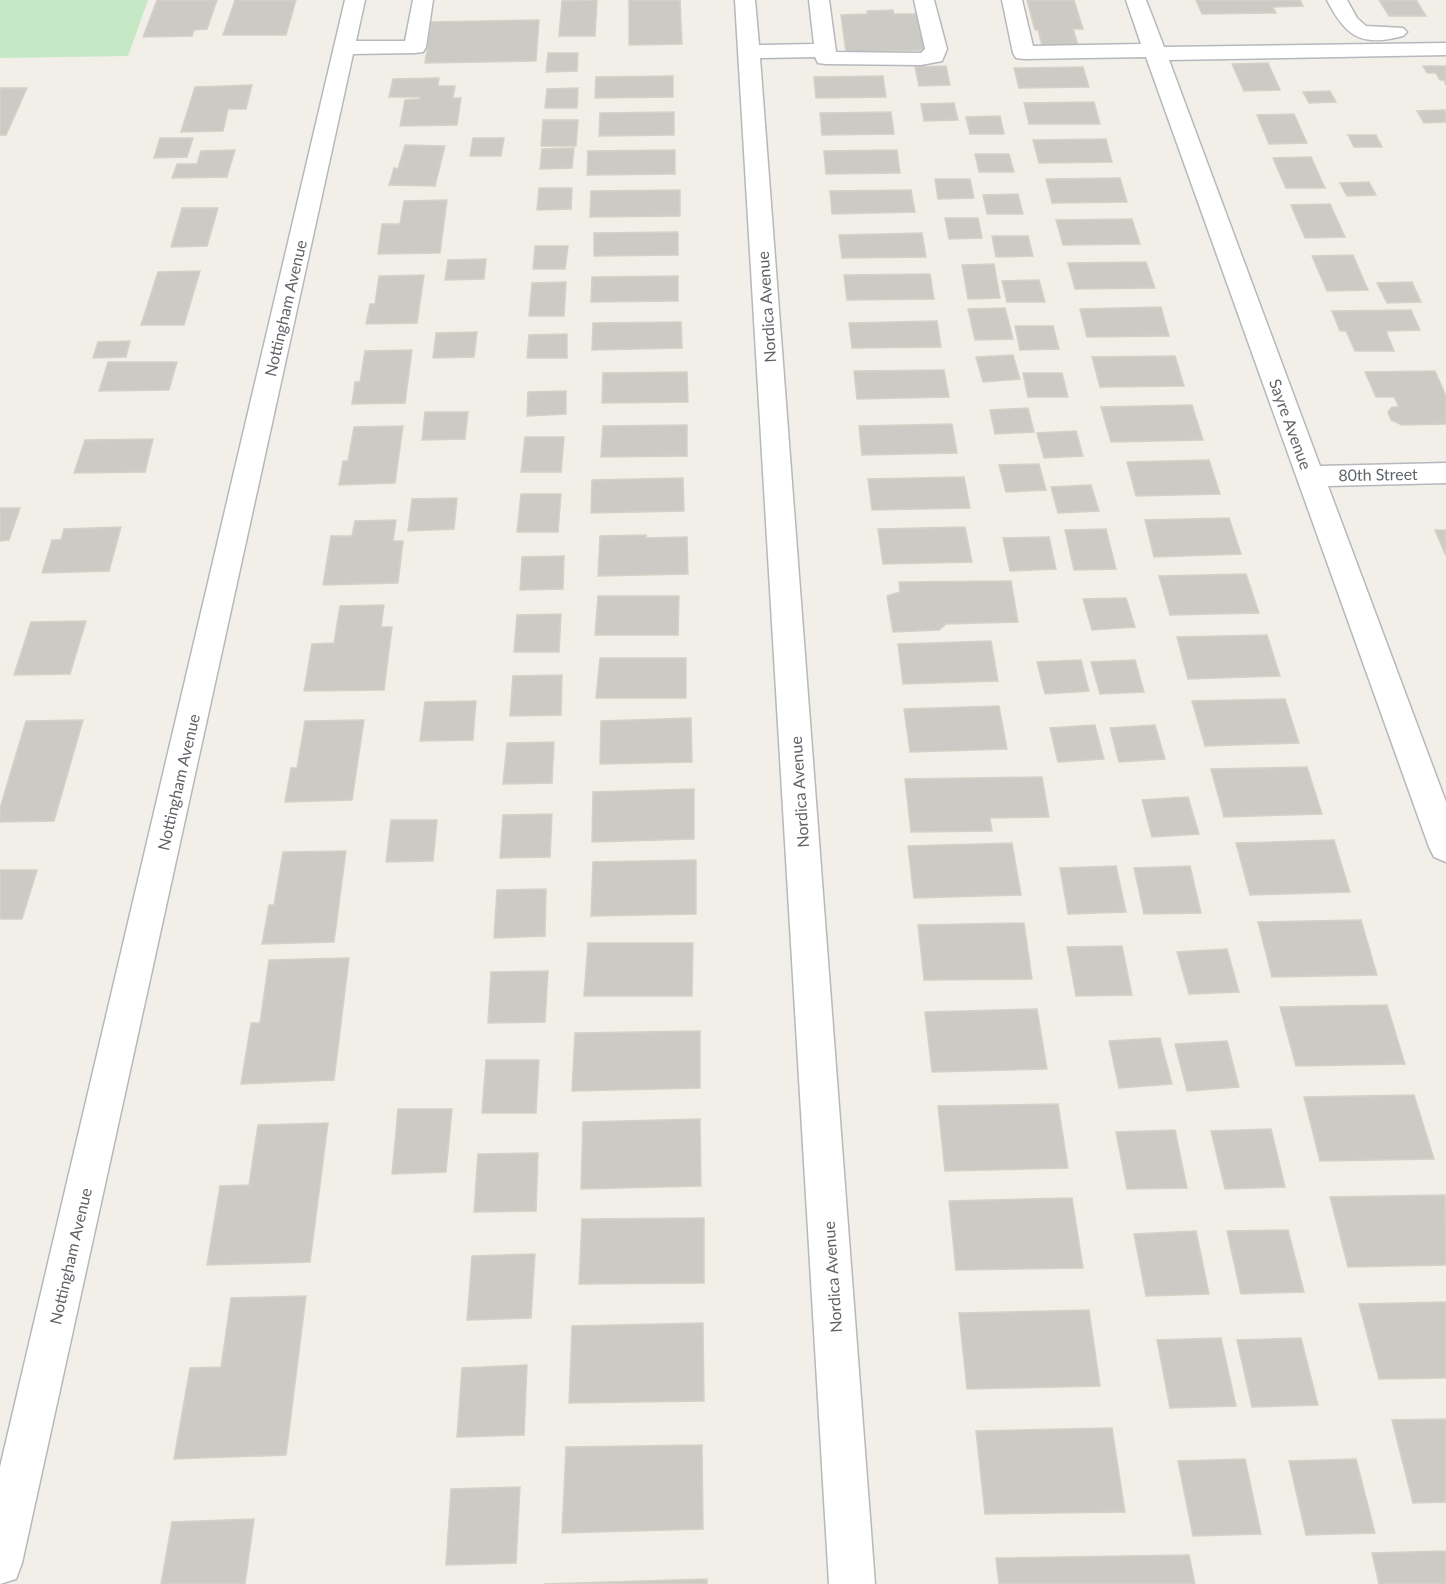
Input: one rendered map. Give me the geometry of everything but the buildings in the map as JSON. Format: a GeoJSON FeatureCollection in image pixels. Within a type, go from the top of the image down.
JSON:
{"type":"FeatureCollection","features":[{"type":"Feature","properties":{"kind":"street","name":"Nottingham Avenue"},"geometry":{"type":"LineString","coordinates":[[0,1563],[355,0]]}},
{"type":"Feature","properties":{"kind":"street"},"geometry":{"type":"LineString","coordinates":[[344,48],[415,47],[423,0]]}},
{"type":"Feature","properties":{"kind":"street","name":"Nordica Avenue"},"geometry":{"type":"LineString","coordinates":[[745,0],[852,1584]]}},
{"type":"Feature","properties":{"kind":"street"},"geometry":{"type":"LineString","coordinates":[[819,0],[826,58],[921,59],[934,56],[936,49],[924,0]]}},
{"type":"Feature","properties":{"kind":"street"},"geometry":{"type":"LineString","coordinates":[[1012,0],[1024,52],[1446,49]]}},
{"type":"Feature","properties":{"kind":"street","name":"Sayre Avenue"},"geometry":{"type":"LineString","coordinates":[[1136,0],[1446,847]]}},
{"type":"Feature","properties":{"kind":"street"},"geometry":{"type":"LineString","coordinates":[[1337,0],[1354,30],[1362,33],[1446,32]]}},
{"type":"Feature","properties":{"kind":"street"},"geometry":{"type":"LineString","coordinates":[[749,52],[825,50]]}},
{"type":"Feature","properties":{"kind":"street","name":"80th Street"},"geometry":{"type":"LineString","coordinates":[[1310,476],[1446,473]]}},
{"type":"Feature","properties":{"kind":"green space"},"geometry":{"type":"Polygon","coordinates":[[[0,0],[148,0],[128,56],[0,58],[0,0]]]}}]}
